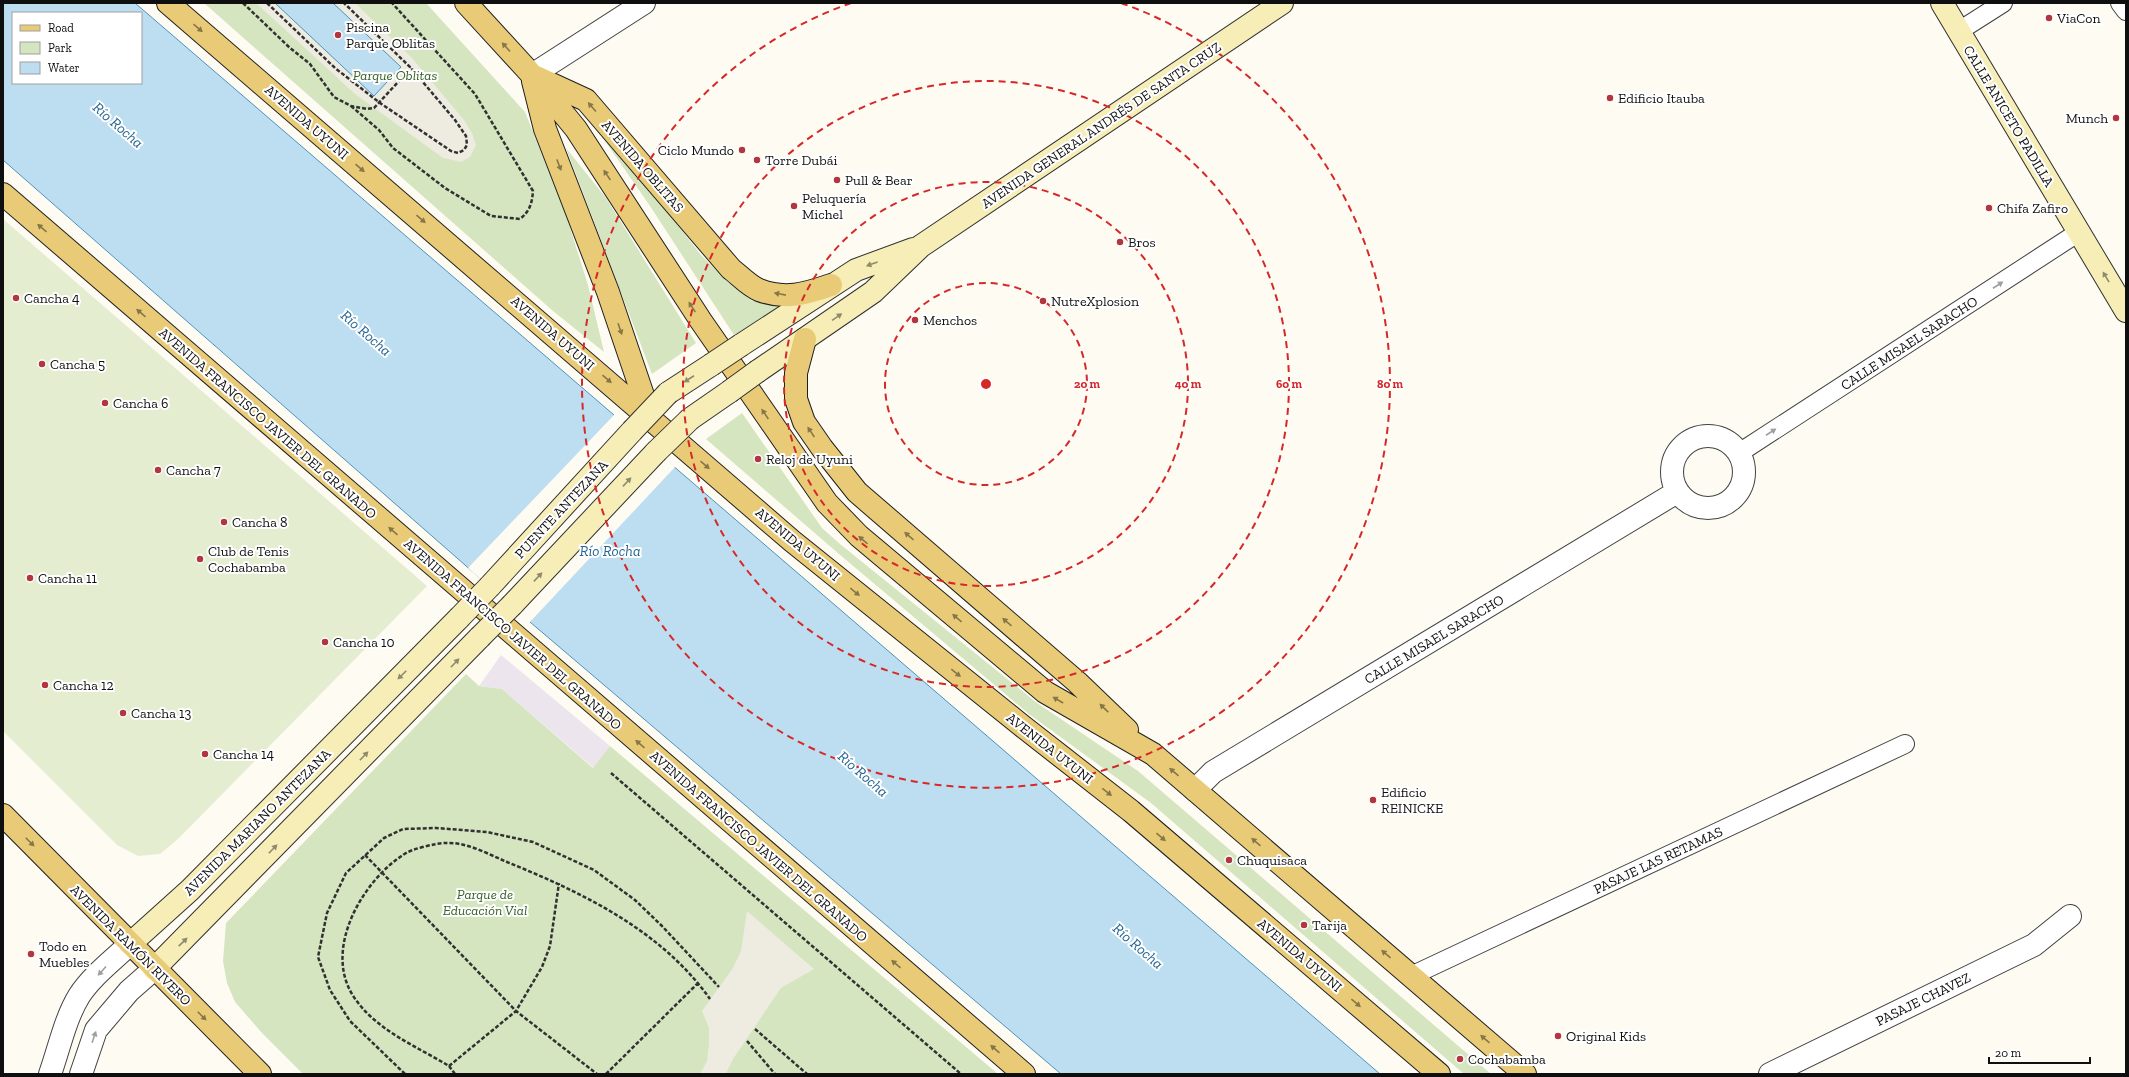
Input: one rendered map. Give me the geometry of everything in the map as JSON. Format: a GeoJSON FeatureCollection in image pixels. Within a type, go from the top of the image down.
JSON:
{"type":"FeatureCollection","features":[{"type":"Feature","properties":{"kind":"main road","name":"AVENIDA UYUNI"},"geometry":{"type":"LineString","coordinates":[[168,3],[792,541],[1021,726],[1131,811],[1439,1074]]}},
{"type":"Feature","properties":{"kind":"main road","name":"AVENIDA OBLITAS"},"geometry":{"type":"LineString","coordinates":[[466,3],[532,76],[586,100],[731,269],[758,289],[785,296],[802,295],[831,285]]}},
{"type":"Feature","properties":{"kind":"main road","name":"AVENIDA GENERAL ANDRÉS DE SANTA CRUZ"},"geometry":{"type":"LineString","coordinates":[[512,605],[656,452],[690,419],[873,292],[921,246],[1282,3]]}},
{"type":"Feature","properties":{"kind":"main road","name":"CALLE ANICETO PADILLA"},"geometry":{"type":"LineString","coordinates":[[1942,3],[2126,311]]}},
{"type":"Feature","properties":{"kind":"main road"},"geometry":{"type":"LineString","coordinates":[[532,76],[545,129],[608,292],[650,417]]}},
{"type":"Feature","properties":{"kind":"main road"},"geometry":{"type":"LineString","coordinates":[[532,76],[576,129],[701,321],[828,503],[859,536],[1045,692],[1153,754]]}},
{"type":"Feature","properties":{"kind":"main road","name":"AVENIDA FRANCISCO JAVIER DEL GRANADO"},"geometry":{"type":"LineString","coordinates":[[3,194],[1024,1074]]}},
{"type":"Feature","properties":{"kind":"main road","name":"AVENIDA GENERAL ANDRÉS DE SANTA CRUZ"},"geometry":{"type":"LineString","coordinates":[[632,431],[668,393],[831,285],[856,270],[921,246]]}},
{"type":"Feature","properties":{"kind":"main road"},"geometry":{"type":"LineString","coordinates":[[805,340],[796,380],[796,399],[804,422],[822,448],[858,492],[1077,682],[1153,754],[1525,1074]]}},
{"type":"Feature","properties":{"kind":"main road","name":"PUENTE ANTEZANA"},"geometry":{"type":"LineString","coordinates":[[490,586],[632,431]]}},
{"type":"Feature","properties":{"kind":"main road","name":"AVENIDA MARIANO ANTEZANA"},"geometry":{"type":"LineString","coordinates":[[130,944],[190,890],[490,586]]}},
{"type":"Feature","properties":{"kind":"main road","name":"AVENIDA MARIANO ANTEZANA"},"geometry":{"type":"LineString","coordinates":[[154,969],[512,605]]}},
{"type":"Feature","properties":{"kind":"main road","name":"AVENIDA RAMÓN RIVERO"},"geometry":{"type":"LineString","coordinates":[[3,815],[154,969],[260,1074]]}},
{"type":"Feature","properties":{"kind":"street"},"geometry":{"type":"LineString","coordinates":[[532,76],[644,3]]}},
{"type":"Feature","properties":{"kind":"street"},"geometry":{"type":"LineString","coordinates":[[1701,436],[1716,436],[1728,442],[1739,453],[1744,466],[1744,481],[1738,494],[1728,504],[1714,509],[1700,509],[1687,502],[1677,492],[1672,479],[1672,464],[1677,451],[1688,441],[1701,436]]}},
{"type":"Feature","properties":{"kind":"street","name":"CALLE MISAEL SARACHO"},"geometry":{"type":"LineString","coordinates":[[1196,790],[1213,772],[1677,492]]}},
{"type":"Feature","properties":{"kind":"street","name":"PASAJE CHAVEZ"},"geometry":{"type":"LineString","coordinates":[[1770,1074],[2034,945],[2070,916]]}},
{"type":"Feature","properties":{"kind":"street","name":"AVENIDA MARIANO ANTEZANA"},"geometry":{"type":"LineString","coordinates":[[50,1074],[69,1019],[79,996],[105,967],[130,944]]}},
{"type":"Feature","properties":{"kind":"street","name":"AVENIDA MARIANO ANTEZANA"},"geometry":{"type":"LineString","coordinates":[[81,1074],[96,1030],[128,991],[154,969]]}},
{"type":"Feature","properties":{"kind":"lane"},"geometry":{"type":"LineString","coordinates":[[1959,31],[2003,3]]}},
{"type":"Feature","properties":{"kind":"lane"},"geometry":{"type":"LineString","coordinates":[[2120,3],[2126,11]]}},
{"type":"Feature","properties":{"kind":"lane","name":"CALLE MISAEL SARACHO"},"geometry":{"type":"LineString","coordinates":[[1739,453],[2079,232]]}},
{"type":"Feature","properties":{"kind":"lane","name":"PASAJE LAS RETAMAS"},"geometry":{"type":"LineString","coordinates":[[1411,976],[1905,744]]}},
{"type":"Feature","properties":{"kind":"path"},"geometry":{"type":"LineString","coordinates":[[242,3],[290,48],[310,64],[334,96],[351,106],[379,130],[393,148],[445,188],[491,216],[520,219],[528,212],[532,202],[533,191],[475,94],[392,3]]}},
{"type":"Feature","properties":{"kind":"path"},"geometry":{"type":"LineString","coordinates":[[267,3],[335,68],[380,103],[451,152],[458,153],[464,150],[467,145],[466,136],[411,68],[344,3]]}},
{"type":"Feature","properties":{"kind":"path"},"geometry":{"type":"LineString","coordinates":[[351,106],[368,109],[374,108],[411,68]]}},
{"type":"Feature","properties":{"kind":"path"},"geometry":{"type":"LineString","coordinates":[[611,773],[961,1074]]}},
{"type":"Feature","properties":{"kind":"path"},"geometry":{"type":"LineString","coordinates":[[405,1074],[350,1021],[330,990],[318,957],[327,913],[346,873],[384,838],[403,829],[436,828],[487,832],[533,842],[594,870],[635,900],[662,926],[718,988]]}},
{"type":"Feature","properties":{"kind":"path"},"geometry":{"type":"LineString","coordinates":[[455,1074],[449,1066],[376,1022],[352,994],[345,972],[344,948],[350,921],[367,889],[382,871],[404,854],[446,843],[467,846],[559,883],[623,918],[663,947],[698,983],[710,999]]}},
{"type":"Feature","properties":{"kind":"path"},"geometry":{"type":"LineString","coordinates":[[365,854],[516,1011],[597,1074]]}},
{"type":"Feature","properties":{"kind":"path"},"geometry":{"type":"LineString","coordinates":[[449,1066],[516,1011],[542,967],[550,946],[559,883]]}},
{"type":"Feature","properties":{"kind":"path"},"geometry":{"type":"LineString","coordinates":[[606,1074],[698,983]]}},
{"type":"Feature","properties":{"kind":"path"},"geometry":{"type":"LineString","coordinates":[[755,1028],[807,1074]]}},
{"type":"Feature","properties":{"kind":"path"},"geometry":{"type":"LineString","coordinates":[[747,1041],[774,1074]]}},
{"type":"Feature","properties":{"kind":"shaded area"},"geometry":{"type":"Polygon","coordinates":[[[256,3],[275,3],[374,96],[401,67],[333,3],[355,3],[412,58],[464,120],[472,133],[476,145],[470,157],[461,162],[443,158],[355,94],[256,3]]]}},
{"type":"Feature","properties":{"kind":"shaded area"},"geometry":{"type":"Polygon","coordinates":[[[501,655],[610,746],[594,768],[502,689],[479,686],[501,655]]]}},
{"type":"Feature","properties":{"kind":"shaded area"},"geometry":{"type":"Polygon","coordinates":[[[747,911],[814,969],[781,988],[733,1059],[726,1074],[700,1074],[707,1061],[709,1044],[709,1028],[702,1011],[733,968],[741,951],[747,911]]]}},
{"type":"Feature","properties":{"kind":"green space","name":"Parque Oblitas"},"geometry":{"type":"Polygon","coordinates":[[[204,3],[426,3],[525,112],[565,212],[588,285],[604,352],[553,311],[204,3]]]}},
{"type":"Feature","properties":{"kind":"green space"},"geometry":{"type":"Polygon","coordinates":[[[589,118],[609,138],[701,255],[732,286],[752,301],[787,304],[734,335],[650,206],[589,118]]]}},
{"type":"Feature","properties":{"kind":"green space"},"geometry":{"type":"Polygon","coordinates":[[[566,148],[606,198],[696,343],[652,374],[566,148]]]}},
{"type":"Feature","properties":{"kind":"green space","name":"Club de Tenis Cochabamba"},"geometry":{"type":"Polygon","coordinates":[[[3,219],[427,586],[179,838],[160,854],[138,856],[117,845],[3,731],[3,219]]]}},
{"type":"Feature","properties":{"kind":"green space"},"geometry":{"type":"Polygon","coordinates":[[[742,413],[822,528],[840,544],[1037,703],[1138,771],[1491,1074],[1464,1074],[1151,803],[1029,714],[839,554],[706,439],[742,413]]]}},
{"type":"Feature","properties":{"kind":"green space","name":"Parque de Educación Vial"},"geometry":{"type":"Polygon","coordinates":[[[466,674],[479,686],[502,689],[593,768],[610,746],[998,1074],[303,1074],[262,1033],[235,1002],[227,983],[223,961],[226,923],[466,674]]]}},
{"type":"Feature","properties":{"kind":"water","name":"Río Rocha"},"geometry":{"type":"Polygon","coordinates":[[[3,3],[135,3],[1380,1074],[1061,1074],[530,622],[3,160],[3,3]]]}},
{"type":"Feature","properties":{"kind":"water","name":"Piscina Parque Oblitas"},"geometry":{"type":"Polygon","coordinates":[[[275,3],[333,3],[401,67],[374,96],[275,3]]]}},
{"type":"Feature","properties":{"kind":"pier"},"geometry":{"type":"Polygon","coordinates":[[[615,414],[676,466],[529,623],[468,568],[615,414]]]}},
{"type":"Feature","properties":{"kind":"place","name":"ViaCon"},"geometry":{"type":"Point","coordinates":[2049,18]}},
{"type":"Feature","properties":{"kind":"place","name":"Piscina Parque Oblitas"},"geometry":{"type":"Point","coordinates":[338,35]}},
{"type":"Feature","properties":{"kind":"place","name":"Edificio Itauba"},"geometry":{"type":"Point","coordinates":[1610,98]}},
{"type":"Feature","properties":{"kind":"place","name":"Munch"},"geometry":{"type":"Point","coordinates":[2116,118]}},
{"type":"Feature","properties":{"kind":"place","name":"Ciclo Mundo"},"geometry":{"type":"Point","coordinates":[742,150]}},
{"type":"Feature","properties":{"kind":"place","name":"Torre Dubái"},"geometry":{"type":"Point","coordinates":[757,160]}},
{"type":"Feature","properties":{"kind":"place","name":"Pull & Bear"},"geometry":{"type":"Point","coordinates":[837,180]}},
{"type":"Feature","properties":{"kind":"place","name":"Peluquería Michel"},"geometry":{"type":"Point","coordinates":[794,206]}},
{"type":"Feature","properties":{"kind":"place","name":"Chifa Zafiro"},"geometry":{"type":"Point","coordinates":[1989,208]}},
{"type":"Feature","properties":{"kind":"place","name":"Bros"},"geometry":{"type":"Point","coordinates":[1120,242]}},
{"type":"Feature","properties":{"kind":"place","name":"Cancha 4"},"geometry":{"type":"Point","coordinates":[16,298]}},
{"type":"Feature","properties":{"kind":"place","name":"NutreXplosion"},"geometry":{"type":"Point","coordinates":[1043,301]}},
{"type":"Feature","properties":{"kind":"place","name":"Menchos"},"geometry":{"type":"Point","coordinates":[915,320]}},
{"type":"Feature","properties":{"kind":"place","name":"Cancha 5"},"geometry":{"type":"Point","coordinates":[42,364]}},
{"type":"Feature","properties":{"kind":"place","name":"Cancha 6"},"geometry":{"type":"Point","coordinates":[105,403]}},
{"type":"Feature","properties":{"kind":"place","name":"Reloj de Uyuni"},"geometry":{"type":"Point","coordinates":[758,459]}},
{"type":"Feature","properties":{"kind":"place","name":"Cancha 7"},"geometry":{"type":"Point","coordinates":[158,470]}},
{"type":"Feature","properties":{"kind":"place","name":"Cancha 8"},"geometry":{"type":"Point","coordinates":[224,522]}},
{"type":"Feature","properties":{"kind":"place","name":"Club de Tenis Cochabamba"},"geometry":{"type":"Point","coordinates":[200,559]}},
{"type":"Feature","properties":{"kind":"place","name":"Cancha 11"},"geometry":{"type":"Point","coordinates":[30,578]}},
{"type":"Feature","properties":{"kind":"place","name":"Cancha 10"},"geometry":{"type":"Point","coordinates":[325,642]}},
{"type":"Feature","properties":{"kind":"place","name":"Cancha 12"},"geometry":{"type":"Point","coordinates":[45,685]}},
{"type":"Feature","properties":{"kind":"place","name":"Cancha 13"},"geometry":{"type":"Point","coordinates":[123,713]}},
{"type":"Feature","properties":{"kind":"place","name":"Cancha 14"},"geometry":{"type":"Point","coordinates":[205,754]}},
{"type":"Feature","properties":{"kind":"place","name":"Edificio REINICKE"},"geometry":{"type":"Point","coordinates":[1373,800]}},
{"type":"Feature","properties":{"kind":"place","name":"Chuquisaca"},"geometry":{"type":"Point","coordinates":[1229,860]}},
{"type":"Feature","properties":{"kind":"place","name":"Tarija"},"geometry":{"type":"Point","coordinates":[1304,925]}},
{"type":"Feature","properties":{"kind":"place","name":"Todo en Muebles"},"geometry":{"type":"Point","coordinates":[31,954]}},
{"type":"Feature","properties":{"kind":"place","name":"Original Kids"},"geometry":{"type":"Point","coordinates":[1558,1036]}},
{"type":"Feature","properties":{"kind":"place","name":"Cochabamba"},"geometry":{"type":"Point","coordinates":[1460,1059]}}]}
